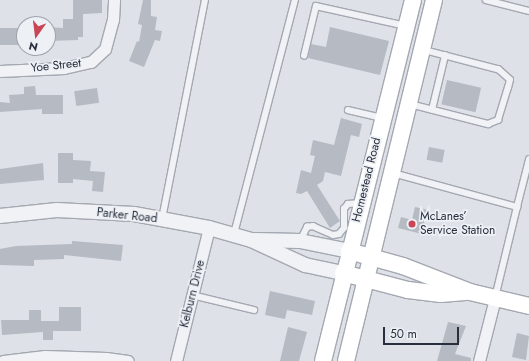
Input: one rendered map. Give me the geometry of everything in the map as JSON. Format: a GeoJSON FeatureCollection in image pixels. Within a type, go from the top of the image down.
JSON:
{"type":"FeatureCollection","features":[{"type":"Feature","properties":{"kind":"main road","name":"Homestead Road"},"geometry":{"type":"LineString","coordinates":[[323,361],[343,273],[362,203],[412,0]]}},
{"type":"Feature","properties":{"kind":"main road","name":"Homestead Road"},"geometry":{"type":"LineString","coordinates":[[346,361],[434,0]]}},
{"type":"Feature","properties":{"kind":"main road","name":"Parker Road"},"geometry":{"type":"LineString","coordinates":[[349,251],[372,257],[470,292],[529,306]]}},
{"type":"Feature","properties":{"kind":"main road","name":"Parker Road"},"geometry":{"type":"LineString","coordinates":[[343,273],[366,281],[427,292],[470,292]]}},
{"type":"Feature","properties":{"kind":"street","name":"Yoe Street"},"geometry":{"type":"LineString","coordinates":[[0,71],[64,68],[90,62],[105,49],[113,20],[114,0]]}},
{"type":"Feature","properties":{"kind":"street","name":"Parker Road"},"geometry":{"type":"LineString","coordinates":[[0,216],[57,210],[134,214],[209,228],[251,240],[305,265],[343,273]]}},
{"type":"Feature","properties":{"kind":"street","name":"Kelburn Drive"},"geometry":{"type":"LineString","coordinates":[[176,361],[209,228]]}},
{"type":"Feature","properties":{"kind":"street","name":"Parker Road"},"geometry":{"type":"LineString","coordinates":[[251,240],[300,241],[349,251]]}},
{"type":"Feature","properties":{"kind":"street"},"geometry":{"type":"LineString","coordinates":[[479,361],[495,298]]}},
{"type":"Feature","properties":{"kind":"street"},"geometry":{"type":"LineString","coordinates":[[3,361],[45,356],[106,358],[128,361]]}},
{"type":"Feature","properties":{"kind":"lane"},"geometry":{"type":"LineString","coordinates":[[162,219],[205,0]]}},
{"type":"Feature","properties":{"kind":"lane"},"geometry":{"type":"LineString","coordinates":[[233,235],[295,0]]}},
{"type":"Feature","properties":{"kind":"lane"},"geometry":{"type":"LineString","coordinates":[[486,0],[529,11]]}},
{"type":"Feature","properties":{"kind":"lane"},"geometry":{"type":"LineString","coordinates":[[304,56],[316,6],[406,26]]}},
{"type":"Feature","properties":{"kind":"lane"},"geometry":{"type":"LineString","coordinates":[[409,104],[488,124],[498,120],[510,80],[499,70],[422,50]]}},
{"type":"Feature","properties":{"kind":"lane"},"geometry":{"type":"LineString","coordinates":[[432,110],[445,56]]}},
{"type":"Feature","properties":{"kind":"lane"},"geometry":{"type":"LineString","coordinates":[[348,110],[383,118]]}},
{"type":"Feature","properties":{"kind":"lane"},"geometry":{"type":"LineString","coordinates":[[495,298],[529,160]]}},
{"type":"Feature","properties":{"kind":"lane"},"geometry":{"type":"LineString","coordinates":[[392,173],[517,207]]}},
{"type":"Feature","properties":{"kind":"lane"},"geometry":{"type":"LineString","coordinates":[[300,241],[307,226],[313,226],[333,235],[339,234],[344,228],[344,209],[348,204],[362,203]]}},
{"type":"Feature","properties":{"kind":"lane"},"geometry":{"type":"LineString","coordinates":[[192,295],[254,310]]}},
{"type":"Feature","properties":{"kind":"building"},"geometry":{"type":"Polygon","coordinates":[[[73,0],[102,0],[102,13],[83,14],[83,37],[78,37],[78,40],[56,41],[56,28],[63,28],[63,19],[73,19],[73,0]]]}},
{"type":"Feature","properties":{"kind":"building"},"geometry":{"type":"Polygon","coordinates":[[[143,0],[151,0],[151,16],[157,17],[155,30],[162,31],[160,41],[155,40],[144,67],[129,61],[137,41],[139,42],[142,25],[138,24],[143,0]]]}},
{"type":"Feature","properties":{"kind":"building"},"geometry":{"type":"Polygon","coordinates":[[[330,27],[389,41],[380,75],[308,58],[311,44],[326,47],[330,27]]]}},
{"type":"Feature","properties":{"kind":"building"},"geometry":{"type":"Polygon","coordinates":[[[0,28],[16,28],[16,45],[0,45],[0,28]]]}},
{"type":"Feature","properties":{"kind":"building"},"geometry":{"type":"Polygon","coordinates":[[[447,80],[481,88],[475,112],[441,104],[447,80]]]}},
{"type":"Feature","properties":{"kind":"building"},"geometry":{"type":"Polygon","coordinates":[[[35,86],[36,95],[63,95],[63,114],[42,114],[42,109],[0,112],[0,102],[10,103],[9,95],[24,94],[24,87],[35,86]]]}},
{"type":"Feature","properties":{"kind":"building"},"geometry":{"type":"Polygon","coordinates":[[[97,88],[99,103],[76,106],[74,91],[97,88]]]}},
{"type":"Feature","properties":{"kind":"building"},"geometry":{"type":"Polygon","coordinates":[[[341,118],[362,124],[359,137],[351,135],[341,176],[325,172],[323,181],[317,185],[340,221],[330,228],[307,191],[301,194],[296,193],[301,170],[311,173],[315,156],[310,155],[313,140],[334,145],[341,118]]]}},
{"type":"Feature","properties":{"kind":"building"},"geometry":{"type":"Polygon","coordinates":[[[429,147],[445,150],[442,163],[427,160],[429,147]]]}},
{"type":"Feature","properties":{"kind":"building"},"geometry":{"type":"Polygon","coordinates":[[[58,153],[73,153],[73,160],[91,161],[90,171],[105,172],[103,192],[92,191],[93,181],[73,179],[73,183],[58,183],[58,153]]]}},
{"type":"Feature","properties":{"kind":"building"},"geometry":{"type":"Polygon","coordinates":[[[43,163],[44,180],[0,184],[0,169],[43,163]]]}},
{"type":"Feature","properties":{"kind":"building","name":"McLanes’ Service Station"},"geometry":{"type":"Polygon","coordinates":[[[415,207],[428,210],[422,234],[398,228],[401,217],[412,220],[415,207]]]}},
{"type":"Feature","properties":{"kind":"building"},"geometry":{"type":"Polygon","coordinates":[[[72,241],[123,245],[121,261],[64,255],[64,259],[34,260],[34,266],[0,265],[0,249],[16,246],[72,244],[72,241]]]}},
{"type":"Feature","properties":{"kind":"building"},"geometry":{"type":"Polygon","coordinates":[[[270,291],[315,301],[312,315],[287,310],[285,319],[265,315],[270,291]]]}},
{"type":"Feature","properties":{"kind":"building"},"geometry":{"type":"Polygon","coordinates":[[[59,307],[81,307],[81,331],[53,331],[53,340],[43,340],[43,332],[2,335],[1,320],[29,320],[29,310],[41,310],[41,321],[59,321],[59,307]]]}},
{"type":"Feature","properties":{"kind":"building"},"geometry":{"type":"Polygon","coordinates":[[[448,322],[466,326],[455,354],[471,358],[471,361],[437,361],[448,322]]]}},
{"type":"Feature","properties":{"kind":"building"},"geometry":{"type":"Polygon","coordinates":[[[288,327],[307,332],[299,361],[280,361],[288,327]]]}},
{"type":"Feature","properties":{"kind":"building"},"geometry":{"type":"Polygon","coordinates":[[[517,333],[529,336],[526,360],[512,357],[517,333]]]}},
{"type":"Feature","properties":{"kind":"place","name":"McLanes’ Service Station"},"geometry":{"type":"Point","coordinates":[412,224]}}]}
